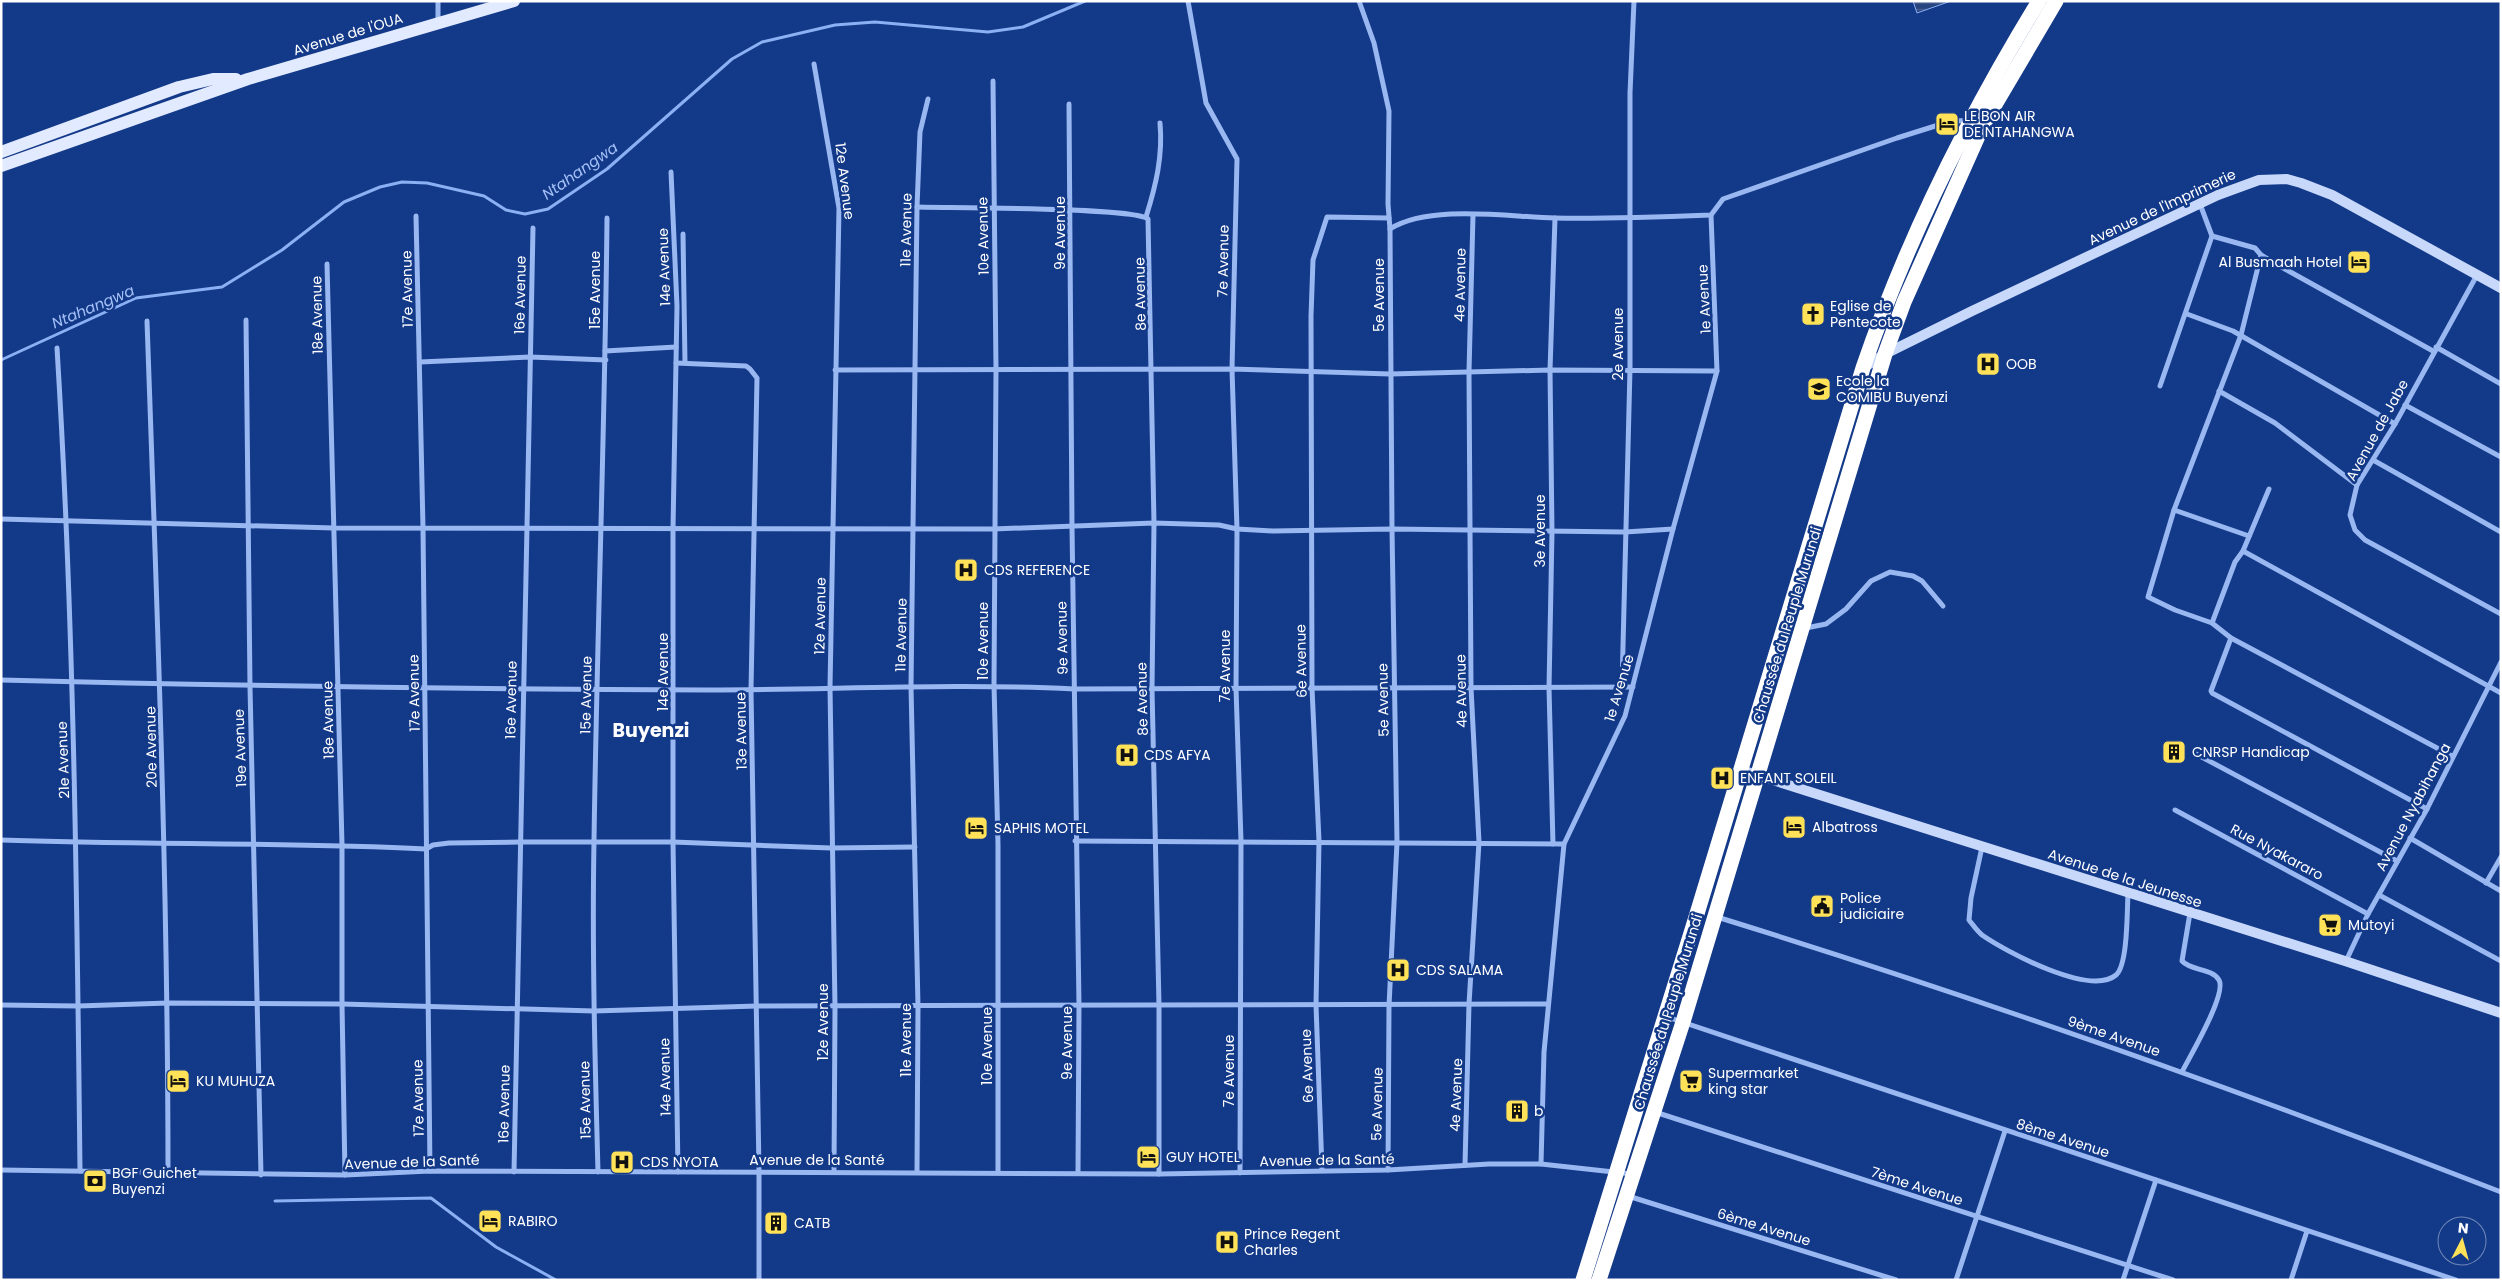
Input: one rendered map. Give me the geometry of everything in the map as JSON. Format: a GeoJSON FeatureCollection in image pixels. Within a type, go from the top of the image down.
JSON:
{"type":"FeatureCollection","features":[{"type":"Feature","properties":{"kind":"highway","name":"Chaussée du Peuple Murundi"},"geometry":{"type":"LineString","coordinates":[[1599,1280],[1625,1195],[1625,1172],[1664,1016],[1863,368],[1888,297],[2039,1]]}},
{"type":"Feature","properties":{"kind":"highway","name":"Chaussée du Peuple Murundi"},"geometry":{"type":"LineString","coordinates":[[1583,1280],[1625,1172],[1654,1112],[1758,776],[1885,354],[1904,302],[1976,122],[2056,1]]}},
{"type":"Feature","properties":{"kind":"main road","name":"Avenue de l'OUA"},"geometry":{"type":"LineString","coordinates":[[1,166],[152,111],[248,79],[514,1]]}},
{"type":"Feature","properties":{"kind":"main road","name":"Avenue de l'OUA"},"geometry":{"type":"LineString","coordinates":[[1,152],[146,98],[197,82],[248,79]]}},
{"type":"Feature","properties":{"kind":"main road"},"geometry":{"type":"LineString","coordinates":[[146,98],[152,111]]}},
{"type":"Feature","properties":{"kind":"street"},"geometry":{"type":"LineString","coordinates":[[438,1],[438,23]]}},
{"type":"Feature","properties":{"kind":"street","name":"7e Avenue"},"geometry":{"type":"LineString","coordinates":[[1188,1],[1206,103],[1237,160],[1232,369],[1237,529],[1236,688],[1241,841],[1240,1173]]}},
{"type":"Feature","properties":{"kind":"street"},"geometry":{"type":"LineString","coordinates":[[1360,1],[1374,43],[1389,111],[1390,229],[1409,220],[1430,216],[1630,218],[1711,215],[1723,199],[1948,122],[1976,122]]}},
{"type":"Feature","properties":{"kind":"street","name":"2e Avenue"},"geometry":{"type":"LineString","coordinates":[[1622,686],[1630,369],[1630,93],[1634,1]]}},
{"type":"Feature","properties":{"kind":"street","name":"12e Avenue"},"geometry":{"type":"LineString","coordinates":[[814,64],[840,208],[834,370],[830,687],[831,848],[835,1007],[834,1171]]}},
{"type":"Feature","properties":{"kind":"street","name":"10e Avenue"},"geometry":{"type":"LineString","coordinates":[[993,81],[996,370],[993,530],[998,844],[998,1172]]}},
{"type":"Feature","properties":{"kind":"street","name":"11e Avenue"},"geometry":{"type":"LineString","coordinates":[[917,1172],[918,1006],[911,687],[917,207],[920,132],[928,99]]}},
{"type":"Feature","properties":{"kind":"street","name":"9e Avenue"},"geometry":{"type":"LineString","coordinates":[[1070,104],[1075,841],[1079,1005],[1078,1173]]}},
{"type":"Feature","properties":{"kind":"street"},"geometry":{"type":"LineString","coordinates":[[917,207],[1071,211],[1146,217],[1159,169],[1162,144],[1160,123]]}},
{"type":"Feature","properties":{"kind":"street","name":"14e Avenue"},"geometry":{"type":"LineString","coordinates":[[671,172],[677,306],[673,529],[675,690],[673,842],[678,1172]]}},
{"type":"Feature","properties":{"kind":"street","name":"Avenue de l'Imprimerie"},"geometry":{"type":"LineString","coordinates":[[1863,368],[1885,354],[2200,203],[2259,180],[2287,179],[2332,195],[2501,288]]}},
{"type":"Feature","properties":{"kind":"street"},"geometry":{"type":"LineString","coordinates":[[2160,386],[2212,236],[2200,203]]}},
{"type":"Feature","properties":{"kind":"street","name":"4e Avenue"},"geometry":{"type":"LineString","coordinates":[[1465,1166],[1469,1004],[1478,842],[1471,688],[1469,372],[1473,215]]}},
{"type":"Feature","properties":{"kind":"street","name":"1e Avenue"},"geometry":{"type":"LineString","coordinates":[[1541,1164],[1544,1052],[1564,844],[1625,716],[1673,529],[1717,371],[1711,215]]}},
{"type":"Feature","properties":{"kind":"street","name":"17e Avenue"},"geometry":{"type":"LineString","coordinates":[[416,216],[424,528],[430,1171]]}},
{"type":"Feature","properties":{"kind":"street","name":"6e Avenue"},"geometry":{"type":"LineString","coordinates":[[1322,1170],[1316,1004],[1319,841],[1312,688],[1310,371],[1313,260],[1324,219],[1329,216],[1389,218]]}},
{"type":"Feature","properties":{"kind":"street","name":"8e Avenue"},"geometry":{"type":"LineString","coordinates":[[1146,217],[1150,224],[1152,369],[1154,523],[1152,689],[1156,842],[1159,1174]]}},
{"type":"Feature","properties":{"kind":"street","name":"15e Avenue"},"geometry":{"type":"LineString","coordinates":[[598,1172],[594,1011],[594,843],[606,360],[606,218]]}},
{"type":"Feature","properties":{"kind":"street","name":"3e Avenue"},"geometry":{"type":"LineString","coordinates":[[1553,844],[1549,688],[1552,532],[1550,370],[1555,218]]}},
{"type":"Feature","properties":{"kind":"street","name":"16e Avenue"},"geometry":{"type":"LineString","coordinates":[[514,1172],[521,842],[522,688],[533,228]]}},
{"type":"Feature","properties":{"kind":"street","name":"5e Avenue"},"geometry":{"type":"LineString","coordinates":[[1388,1170],[1389,1006],[1397,842],[1393,689],[1390,229]]}},
{"type":"Feature","properties":{"kind":"street"},"geometry":{"type":"LineString","coordinates":[[683,234],[685,363]]}},
{"type":"Feature","properties":{"kind":"street"},"geometry":{"type":"LineString","coordinates":[[2212,236],[2255,248],[2261,255],[2501,384]]}},
{"type":"Feature","properties":{"kind":"street"},"geometry":{"type":"LineString","coordinates":[[2261,255],[2241,335],[2174,510],[2148,597],[2212,623],[2231,638],[2452,756]]}},
{"type":"Feature","properties":{"kind":"street","name":"18e Avenue"},"geometry":{"type":"LineString","coordinates":[[327,264],[342,845],[345,1175]]}},
{"type":"Feature","properties":{"kind":"street","name":"Avenue de Jabe"},"geometry":{"type":"LineString","coordinates":[[2477,275],[2395,424],[2357,485],[2350,515],[2355,530],[2364,540],[2501,614]]}},
{"type":"Feature","properties":{"kind":"street"},"geometry":{"type":"LineString","coordinates":[[2186,314],[2241,335],[2395,424]]}},
{"type":"Feature","properties":{"kind":"street","name":"19e Avenue"},"geometry":{"type":"LineString","coordinates":[[246,320],[247,525],[261,1175]]}},
{"type":"Feature","properties":{"kind":"street","name":"20e Avenue"},"geometry":{"type":"LineString","coordinates":[[147,321],[161,684],[168,1003],[168,1172]]}},
{"type":"Feature","properties":{"kind":"street"},"geometry":{"type":"LineString","coordinates":[[606,351],[676,347]]}},
{"type":"Feature","properties":{"kind":"street","name":"21e Avenue"},"geometry":{"type":"LineString","coordinates":[[57,348],[68,521],[77,843],[80,1171]]}},
{"type":"Feature","properties":{"kind":"street"},"geometry":{"type":"LineString","coordinates":[[420,362],[530,357],[606,360]]}},
{"type":"Feature","properties":{"kind":"street","name":"13e Avenue"},"geometry":{"type":"LineString","coordinates":[[676,363],[746,366],[750,368],[757,378],[751,690],[755,846],[759,1280]]}},
{"type":"Feature","properties":{"kind":"street"},"geometry":{"type":"LineString","coordinates":[[834,370],[1232,369],[1390,374],[1630,369],[1717,371]]}},
{"type":"Feature","properties":{"kind":"street"},"geometry":{"type":"LineString","coordinates":[[2219,391],[2275,423],[2357,485]]}},
{"type":"Feature","properties":{"kind":"street"},"geometry":{"type":"LineString","coordinates":[[2405,405],[2501,457]]}},
{"type":"Feature","properties":{"kind":"street"},"geometry":{"type":"LineString","coordinates":[[2373,460],[2501,532]]}},
{"type":"Feature","properties":{"kind":"street"},"geometry":{"type":"LineString","coordinates":[[2212,623],[2235,562],[2243,551],[2269,489]]}},
{"type":"Feature","properties":{"kind":"street"},"geometry":{"type":"LineString","coordinates":[[2174,510],[2249,536]]}},
{"type":"Feature","properties":{"kind":"street"},"geometry":{"type":"LineString","coordinates":[[1,519],[334,528],[833,528],[993,530],[1154,523],[1219,525],[1237,529],[1312,531],[1392,529],[1625,532],[1673,529]]}},
{"type":"Feature","properties":{"kind":"street"},"geometry":{"type":"LineString","coordinates":[[2243,551],[2501,692]]}},
{"type":"Feature","properties":{"kind":"street"},"geometry":{"type":"LineString","coordinates":[[1803,628],[1826,624],[1846,608],[1871,581],[1890,572],[1913,576],[1922,581],[1943,606]]}},
{"type":"Feature","properties":{"kind":"street"},"geometry":{"type":"LineString","coordinates":[[2231,638],[2214,678],[2212,693],[2427,809]]}},
{"type":"Feature","properties":{"kind":"street","name":"Avenue Nyabihanga"},"geometry":{"type":"LineString","coordinates":[[2345,961],[2368,914],[2427,809],[2452,756],[2501,662]]}},
{"type":"Feature","properties":{"kind":"street"},"geometry":{"type":"LineString","coordinates":[[1,680],[250,687],[675,690],[994,685],[1074,689],[1633,687]]}},
{"type":"Feature","properties":{"kind":"street"},"geometry":{"type":"LineString","coordinates":[[2196,754],[2397,861]]}},
{"type":"Feature","properties":{"kind":"street","name":"Avenue de la Jeunesse"},"geometry":{"type":"LineString","coordinates":[[1741,770],[2345,961],[2501,1013]]}},
{"type":"Feature","properties":{"kind":"street","name":"Rue Nyakararo"},"geometry":{"type":"LineString","coordinates":[[2175,810],[2368,914]]}},
{"type":"Feature","properties":{"kind":"street"},"geometry":{"type":"LineString","coordinates":[[2410,838],[2501,891]]}},
{"type":"Feature","properties":{"kind":"street"},"geometry":{"type":"LineString","coordinates":[[1,840],[254,846],[342,845],[426,849],[433,845],[449,843],[521,842],[673,842],[831,848],[915,847]]}},
{"type":"Feature","properties":{"kind":"street"},"geometry":{"type":"LineString","coordinates":[[1075,841],[1564,844]]}},
{"type":"Feature","properties":{"kind":"street"},"geometry":{"type":"LineString","coordinates":[[1982,847],[1971,898],[1969,920],[1980,933],[2009,951],[2056,972],[2087,981],[2106,980],[2116,975],[2123,965],[2128,893]]}},
{"type":"Feature","properties":{"kind":"street"},"geometry":{"type":"LineString","coordinates":[[2486,883],[2501,857]]}},
{"type":"Feature","properties":{"kind":"street"},"geometry":{"type":"LineString","coordinates":[[2379,895],[2501,961]]}},
{"type":"Feature","properties":{"kind":"street"},"geometry":{"type":"LineString","coordinates":[[2182,1072],[2216,1004],[2221,988],[2219,980],[2214,975],[2187,967],[2182,961],[2190,913]]}},
{"type":"Feature","properties":{"kind":"street","name":"9ème Avenue"},"geometry":{"type":"LineString","coordinates":[[1714,916],[2009,1011],[2182,1072],[2501,1192]]}},
{"type":"Feature","properties":{"kind":"street"},"geometry":{"type":"LineString","coordinates":[[1,1004],[78,1006],[168,1003],[342,1004],[428,1008],[594,1011],[676,1010],[757,1006],[1316,1004],[1389,1006],[1548,1004]]}},
{"type":"Feature","properties":{"kind":"street","name":"8ème Avenue"},"geometry":{"type":"LineString","coordinates":[[1664,1016],[2456,1280]]}},
{"type":"Feature","properties":{"kind":"street","name":"7ème Avenue"},"geometry":{"type":"LineString","coordinates":[[1654,1112],[2173,1280]]}},
{"type":"Feature","properties":{"kind":"street"},"geometry":{"type":"LineString","coordinates":[[1956,1280],[2005,1131]]}},
{"type":"Feature","properties":{"kind":"street","name":"Avenue de la Santé"},"geometry":{"type":"LineString","coordinates":[[1,1170],[261,1175],[345,1175],[430,1171],[834,1171],[1159,1174],[1388,1170],[1541,1164],[1625,1172]]}},
{"type":"Feature","properties":{"kind":"street"},"geometry":{"type":"LineString","coordinates":[[2123,1280],[2156,1180]]}},
{"type":"Feature","properties":{"kind":"street","name":"6ème Avenue"},"geometry":{"type":"LineString","coordinates":[[1625,1195],[1896,1280]]}},
{"type":"Feature","properties":{"kind":"street"},"geometry":{"type":"LineString","coordinates":[[2290,1280],[2307,1231]]}},
{"type":"Feature","properties":{"kind":"water"},"geometry":{"type":"Polygon","coordinates":[[[1913,1],[1951,1],[1917,13],[1913,1]]]}},
{"type":"Feature","properties":{"kind":"waterway","name":"Ntahangwa"},"geometry":{"type":"LineString","coordinates":[[1,360],[136,298],[222,287],[282,250],[344,202],[380,187],[402,182],[427,183],[484,196],[506,210],[525,214],[548,209],[607,169],[732,59],[762,42],[835,25],[875,22],[988,32],[1023,27],[1085,1]]}},
{"type":"Feature","properties":{"kind":"waterway"},"geometry":{"type":"LineString","coordinates":[[275,1201],[431,1198],[496,1247],[556,1280]]}},
{"type":"Feature","properties":{"kind":"place","name":"LE BON AIR DE NTAHANGWA"},"geometry":{"type":"Point","coordinates":[1947,124]}},
{"type":"Feature","properties":{"kind":"place","name":"Al Busmaah Hotel"},"geometry":{"type":"Point","coordinates":[2359,262]}},
{"type":"Feature","properties":{"kind":"place","name":"Eglise de Pentecote"},"geometry":{"type":"Point","coordinates":[1813,314]}},
{"type":"Feature","properties":{"kind":"place","name":"OOB"},"geometry":{"type":"Point","coordinates":[1988,364]}},
{"type":"Feature","properties":{"kind":"place","name":"Ecole la COMIBU Buyenzi"},"geometry":{"type":"Point","coordinates":[1819,389]}},
{"type":"Feature","properties":{"kind":"place","name":"CDS REFERENCE"},"geometry":{"type":"Point","coordinates":[966,570]}},
{"type":"Feature","properties":{"kind":"place","name":"CNRSP Handicap"},"geometry":{"type":"Point","coordinates":[2174,752]}},
{"type":"Feature","properties":{"kind":"place","name":"CDS AFYA"},"geometry":{"type":"Point","coordinates":[1127,755]}},
{"type":"Feature","properties":{"kind":"place","name":"ENFANT SOLEIL"},"geometry":{"type":"Point","coordinates":[1722,778]}},
{"type":"Feature","properties":{"kind":"place","name":"Albatross"},"geometry":{"type":"Point","coordinates":[1794,827]}},
{"type":"Feature","properties":{"kind":"place","name":"SAPHIS MOTEL"},"geometry":{"type":"Point","coordinates":[976,828]}},
{"type":"Feature","properties":{"kind":"place","name":"Police judiciaire"},"geometry":{"type":"Point","coordinates":[1822,906]}},
{"type":"Feature","properties":{"kind":"place","name":"Mutoyi"},"geometry":{"type":"Point","coordinates":[2330,925]}},
{"type":"Feature","properties":{"kind":"place","name":"CDS SALAMA"},"geometry":{"type":"Point","coordinates":[1398,970]}},
{"type":"Feature","properties":{"kind":"place","name":"KU MUHUZA"},"geometry":{"type":"Point","coordinates":[178,1081]}},
{"type":"Feature","properties":{"kind":"place","name":"Supermarket king star"},"geometry":{"type":"Point","coordinates":[1691,1081]}},
{"type":"Feature","properties":{"kind":"place","name":"b"},"geometry":{"type":"Point","coordinates":[1517,1111]}},
{"type":"Feature","properties":{"kind":"place","name":"GUY HOTEL"},"geometry":{"type":"Point","coordinates":[1148,1157]}},
{"type":"Feature","properties":{"kind":"place","name":"CDS NYOTA"},"geometry":{"type":"Point","coordinates":[622,1162]}},
{"type":"Feature","properties":{"kind":"place","name":"BGF Guichet Buyenzi"},"geometry":{"type":"Point","coordinates":[95,1181]}},
{"type":"Feature","properties":{"kind":"place","name":"RABIRO"},"geometry":{"type":"Point","coordinates":[490,1221]}},
{"type":"Feature","properties":{"kind":"place","name":"CATB"},"geometry":{"type":"Point","coordinates":[776,1223]}},
{"type":"Feature","properties":{"kind":"place","name":"Prince Regent Charles"},"geometry":{"type":"Point","coordinates":[1227,1242]}},
{"type":"Feature","properties":{"kind":"district","name":"Buyenzi"},"geometry":{"type":"Point","coordinates":[651,730]}}]}
